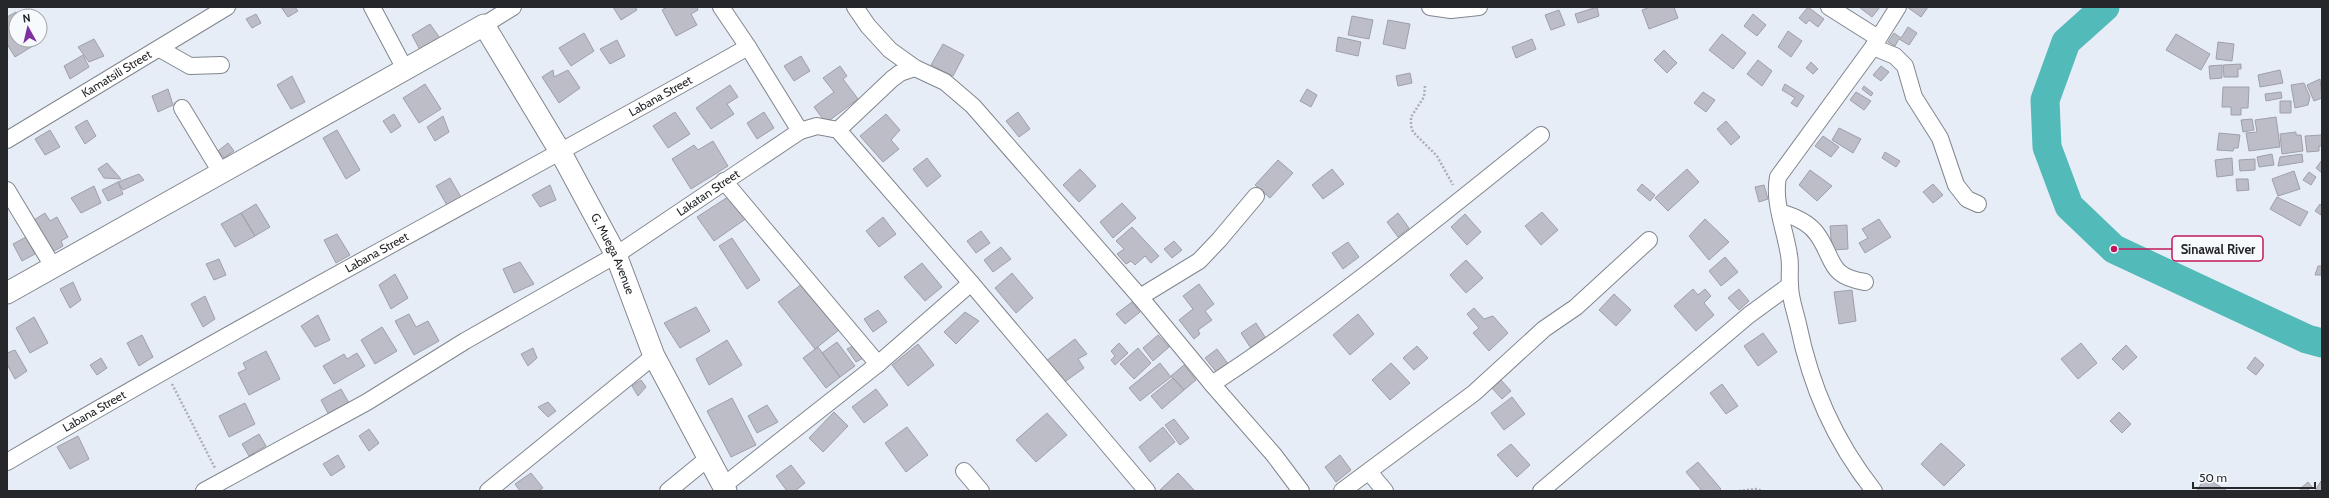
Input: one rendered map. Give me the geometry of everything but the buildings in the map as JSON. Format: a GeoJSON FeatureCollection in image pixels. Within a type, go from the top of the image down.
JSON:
{"type":"FeatureCollection","features":[{"type":"Feature","properties":{"kind":"street","name":"Kamatsili Street"},"geometry":{"type":"LineString","coordinates":[[7,140],[160,49],[227,7]]}},
{"type":"Feature","properties":{"kind":"street"},"geometry":{"type":"LineString","coordinates":[[372,7],[406,71]]}},
{"type":"Feature","properties":{"kind":"street"},"geometry":{"type":"LineString","coordinates":[[7,293],[406,71],[513,7]]}},
{"type":"Feature","properties":{"kind":"street"},"geometry":{"type":"LineString","coordinates":[[720,7],[748,47],[800,131]]}},
{"type":"Feature","properties":{"kind":"street"},"geometry":{"type":"LineString","coordinates":[[855,7],[882,42],[915,68],[945,82],[972,106],[1140,297],[1212,384],[1278,460],[1301,491]]}},
{"type":"Feature","properties":{"kind":"street"},"geometry":{"type":"LineString","coordinates":[[1430,7],[1452,10],[1479,7]]}},
{"type":"Feature","properties":{"kind":"street"},"geometry":{"type":"LineString","coordinates":[[1829,7],[1895,56],[1905,66],[1914,97],[1940,138],[1956,185],[1968,199],[1978,204]]}},
{"type":"Feature","properties":{"kind":"street"},"geometry":{"type":"LineString","coordinates":[[1874,491],[1849,458],[1818,396],[1803,349],[1790,285],[1789,256],[1782,215],[1777,200],[1778,177],[1875,42],[1898,7]]}},
{"type":"Feature","properties":{"kind":"street","name":"G. Muega Avenue"},"geometry":{"type":"LineString","coordinates":[[484,25],[561,153],[616,255],[654,356],[707,459],[724,488]]}},
{"type":"Feature","properties":{"kind":"street","name":"Labana Street"},"geometry":{"type":"LineString","coordinates":[[7,462],[164,370],[561,153],[748,47]]}},
{"type":"Feature","properties":{"kind":"street"},"geometry":{"type":"LineString","coordinates":[[160,49],[190,66],[221,65]]}},
{"type":"Feature","properties":{"kind":"street"},"geometry":{"type":"LineString","coordinates":[[915,68],[900,73],[892,79],[838,130],[971,282],[1147,491]]}},
{"type":"Feature","properties":{"kind":"street"},"geometry":{"type":"LineString","coordinates":[[182,108],[222,174]]}},
{"type":"Feature","properties":{"kind":"street","name":"Lakatan Street"},"geometry":{"type":"LineString","coordinates":[[204,491],[367,402],[465,341],[616,255],[800,131],[817,126],[838,130]]}},
{"type":"Feature","properties":{"kind":"street"},"geometry":{"type":"LineString","coordinates":[[1212,384],[1260,352],[1462,199],[1541,135]]}},
{"type":"Feature","properties":{"kind":"street"},"geometry":{"type":"LineString","coordinates":[[724,181],[878,364]]}},
{"type":"Feature","properties":{"kind":"street"},"geometry":{"type":"LineString","coordinates":[[7,190],[54,268]]}},
{"type":"Feature","properties":{"kind":"street"},"geometry":{"type":"LineString","coordinates":[[1140,297],[1199,261],[1256,196]]}},
{"type":"Feature","properties":{"kind":"street"},"geometry":{"type":"LineString","coordinates":[[1782,215],[1786,214],[1800,218],[1817,234],[1832,264],[1845,277],[1865,282]]}},
{"type":"Feature","properties":{"kind":"street"},"geometry":{"type":"LineString","coordinates":[[1342,491],[1474,393],[1544,329],[1576,307],[1649,240]]}},
{"type":"Feature","properties":{"kind":"street"},"geometry":{"type":"LineString","coordinates":[[724,488],[878,364],[971,282]]}},
{"type":"Feature","properties":{"kind":"street"},"geometry":{"type":"LineString","coordinates":[[1541,491],[1749,315],[1790,285]]}},
{"type":"Feature","properties":{"kind":"street"},"geometry":{"type":"LineString","coordinates":[[488,491],[654,356]]}},
{"type":"Feature","properties":{"kind":"street"},"geometry":{"type":"LineString","coordinates":[[668,491],[707,459]]}},
{"type":"Feature","properties":{"kind":"street"},"geometry":{"type":"LineString","coordinates":[[964,472],[981,491]]}},
{"type":"Feature","properties":{"kind":"street"},"geometry":{"type":"LineString","coordinates":[[1368,472],[1385,491]]}},
{"type":"Feature","properties":{"kind":"path"},"geometry":{"type":"LineString","coordinates":[[1425,86],[1424,97],[1411,117],[1411,126],[1413,132],[1437,156],[1462,199]]}},
{"type":"Feature","properties":{"kind":"path"},"geometry":{"type":"LineString","coordinates":[[164,370],[221,481]]}},
{"type":"Feature","properties":{"kind":"path"},"geometry":{"type":"LineString","coordinates":[[1738,491],[1756,489],[1762,491]]}},
{"type":"Feature","properties":{"kind":"waterway"},"geometry":{"type":"LineString","coordinates":[[2105,7],[2066,42],[2045,100],[2047,147],[2069,206],[2114,249],[2307,339],[2322,343]]}},
{"type":"Feature","properties":{"kind":"place","name":"Sinawal River"},"geometry":{"type":"Point","coordinates":[2114,249]}}]}
